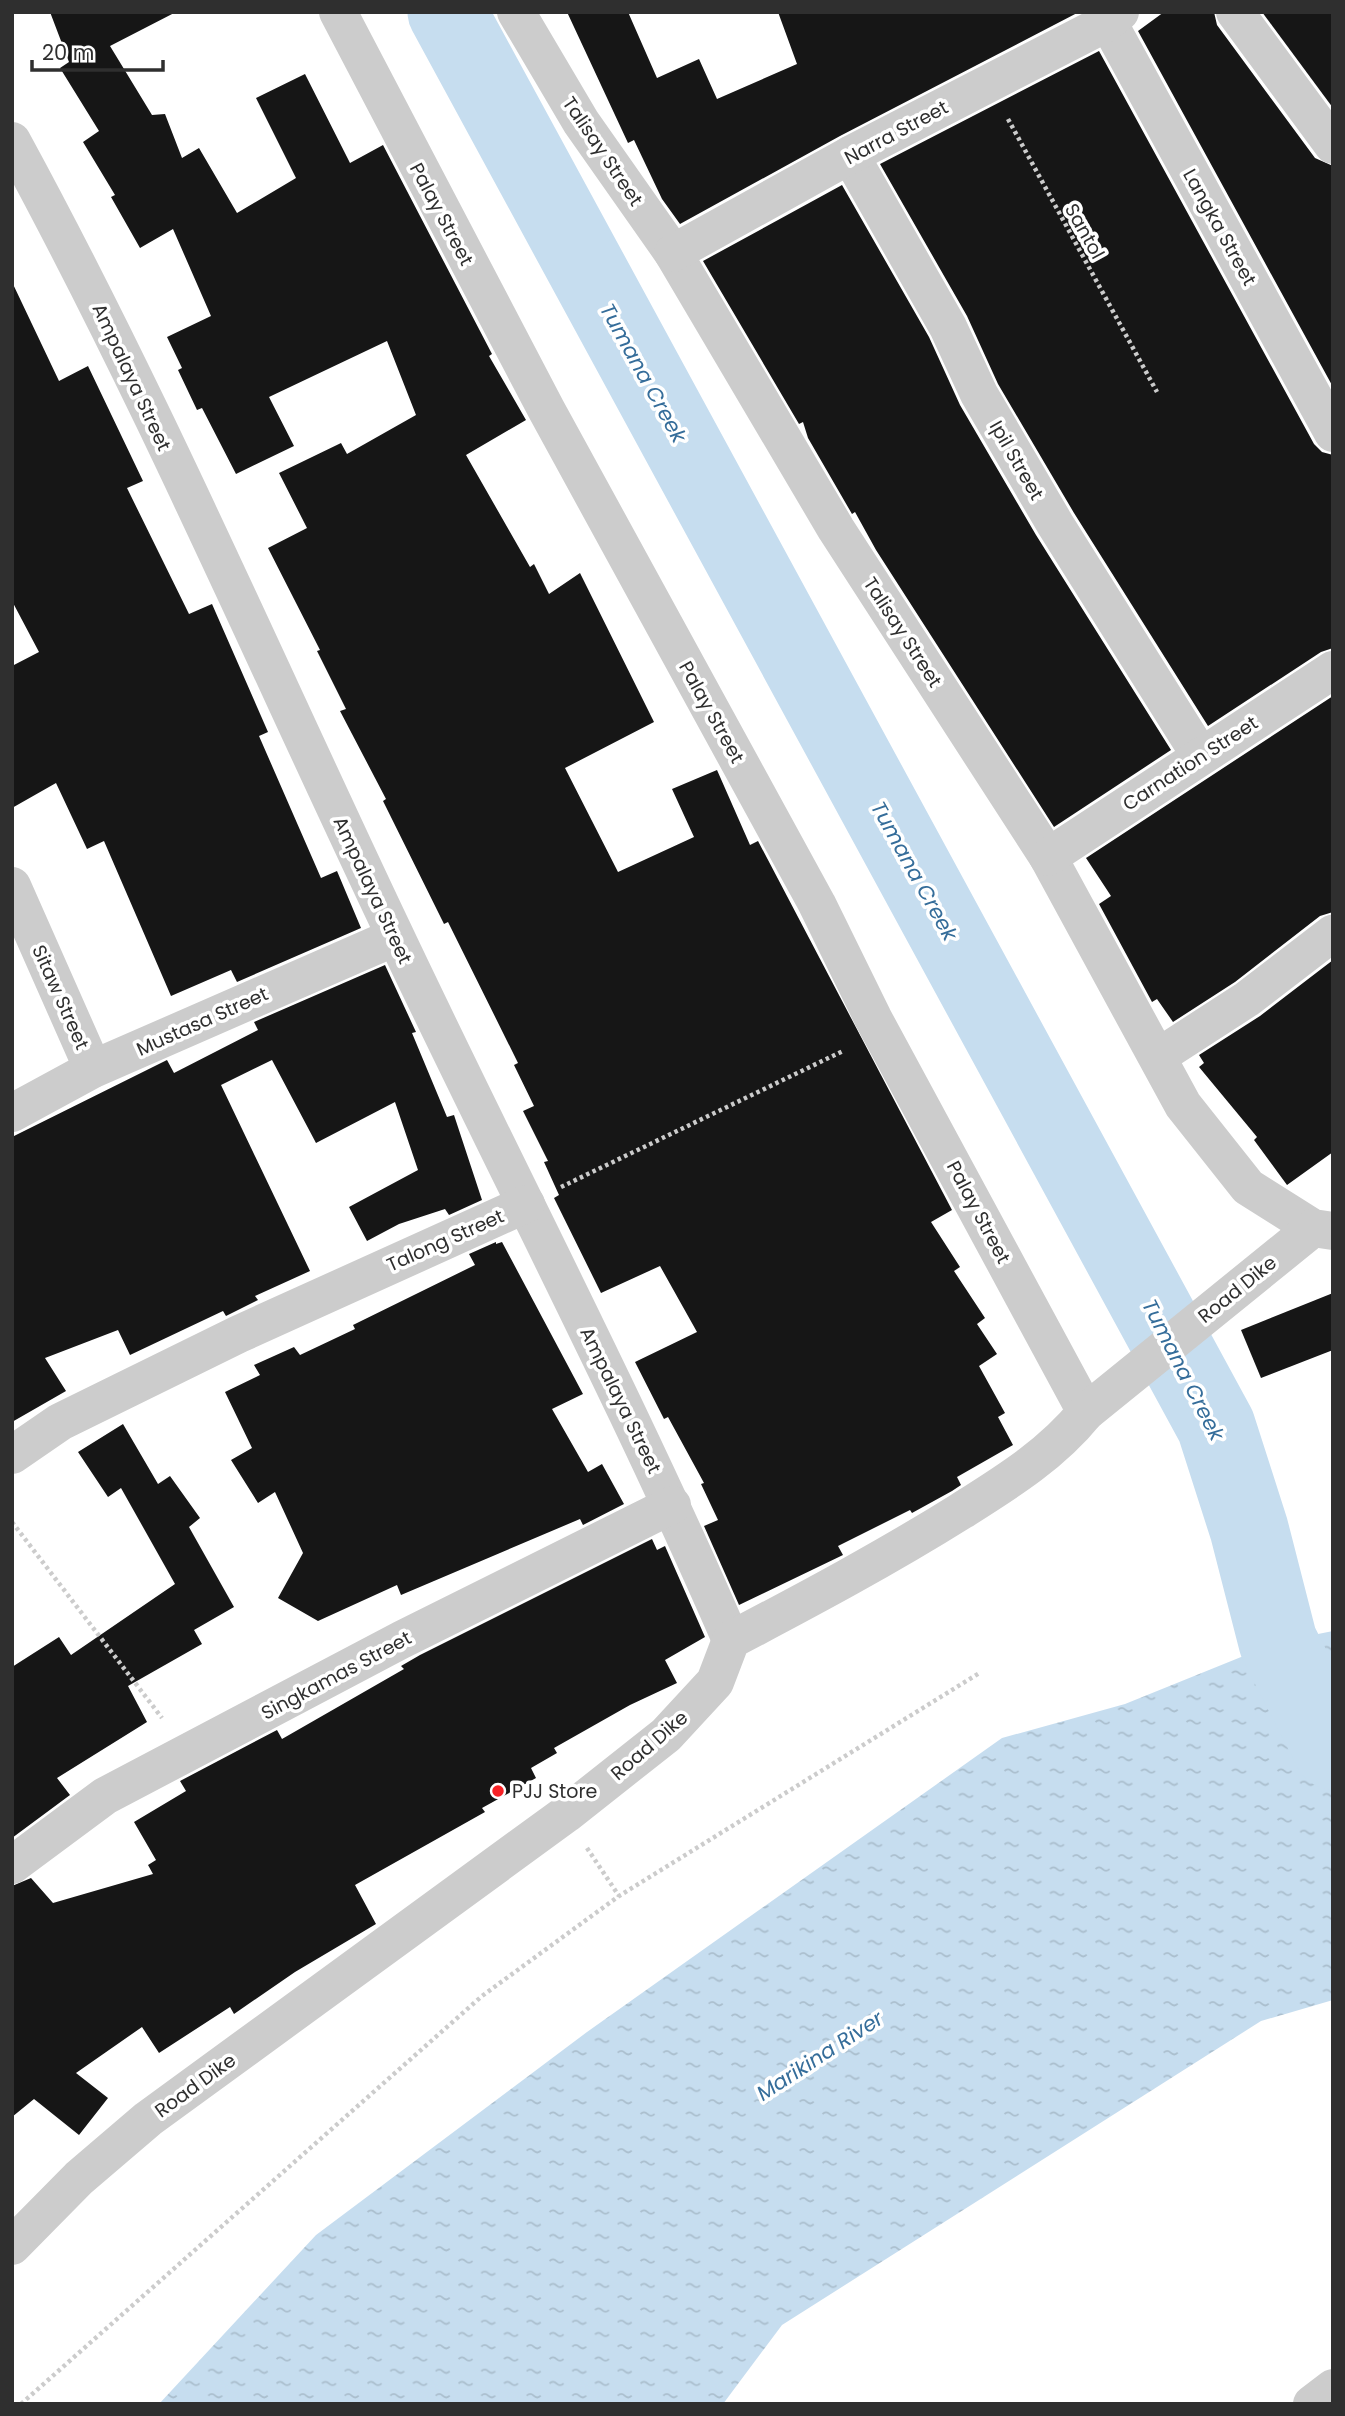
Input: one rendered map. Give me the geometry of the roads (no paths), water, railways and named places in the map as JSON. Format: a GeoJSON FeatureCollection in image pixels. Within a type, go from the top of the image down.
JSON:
{"type":"FeatureCollection","features":[{"type":"Feature","properties":{"kind":"street","name":"Palay Street"},"geometry":{"type":"LineString","coordinates":[[338,12],[546,409],[817,904],[882,1033],[1086,1412]]}},
{"type":"Feature","properties":{"kind":"street","name":"Talisay Street"},"geometry":{"type":"LineString","coordinates":[[516,12],[582,122],[673,253],[836,529],[1048,858],[1184,1105],[1248,1187],[1323,1230]]}},
{"type":"Feature","properties":{"kind":"street"},"geometry":{"type":"LineString","coordinates":[[1235,12],[1333,145]]}},
{"type":"Feature","properties":{"kind":"street","name":"Narra Street"},"geometry":{"type":"LineString","coordinates":[[673,253],[850,155],[1114,17]]}},
{"type":"Feature","properties":{"kind":"street","name":"Langka Street"},"geometry":{"type":"LineString","coordinates":[[1114,17],[1333,433]]}},
{"type":"Feature","properties":{"kind":"street","name":"Ampalaya Street"},"geometry":{"type":"LineString","coordinates":[[12,141],[75,256],[395,937],[673,1505],[731,1640]]}},
{"type":"Feature","properties":{"kind":"street","name":"Ipil Street"},"geometry":{"type":"LineString","coordinates":[[850,155],[948,327],[979,394],[1041,500],[1200,755]]}},
{"type":"Feature","properties":{"kind":"street","name":"Carnation Street"},"geometry":{"type":"LineString","coordinates":[[1048,858],[1200,755],[1333,670]]}},
{"type":"Feature","properties":{"kind":"street","name":"Sitaw Street"},"geometry":{"type":"LineString","coordinates":[[12,886],[93,1069]]}},
{"type":"Feature","properties":{"kind":"street"},"geometry":{"type":"LineString","coordinates":[[1159,1056],[1247,999],[1333,933]]}},
{"type":"Feature","properties":{"kind":"street","name":"Mustasa Street"},"geometry":{"type":"LineString","coordinates":[[12,1113],[93,1069],[395,937]]}},
{"type":"Feature","properties":{"kind":"street","name":"Talong Street"},"geometry":{"type":"LineString","coordinates":[[12,1455],[60,1422],[227,1339],[526,1204]]}},
{"type":"Feature","properties":{"kind":"street","name":"Road Dike"},"geometry":{"type":"LineString","coordinates":[[12,2246],[79,2178],[148,2119],[566,1814],[666,1735],[715,1682],[731,1640],[893,1554],[1013,1478],[1064,1439],[1086,1412],[1227,1297],[1323,1230]]}},
{"type":"Feature","properties":{"kind":"street","name":"Singkamas Street"},"geometry":{"type":"LineString","coordinates":[[12,1865],[105,1796],[414,1634],[673,1505]]}},
{"type":"Feature","properties":{"kind":"street"},"geometry":{"type":"LineString","coordinates":[[1312,2404],[1333,2388]]}},
{"type":"Feature","properties":{"kind":"water","name":"Marikina River"},"geometry":{"type":"Polygon","coordinates":[[[1333,1631],[1333,2000],[1261,2021],[782,2325],[723,2404],[159,2404],[316,2235],[587,2032],[1002,1738],[1125,1704],[1278,1642],[1333,1631]]]}},
{"type":"Feature","properties":{"kind":"waterway","name":"Tumana Creek"},"geometry":{"type":"LineString","coordinates":[[447,12],[1216,1426],[1249,1529],[1278,1642],[1333,1750]]}},
{"type":"Feature","properties":{"kind":"place","name":"PJJ Store"},"geometry":{"type":"Point","coordinates":[498,1791]}}]}
